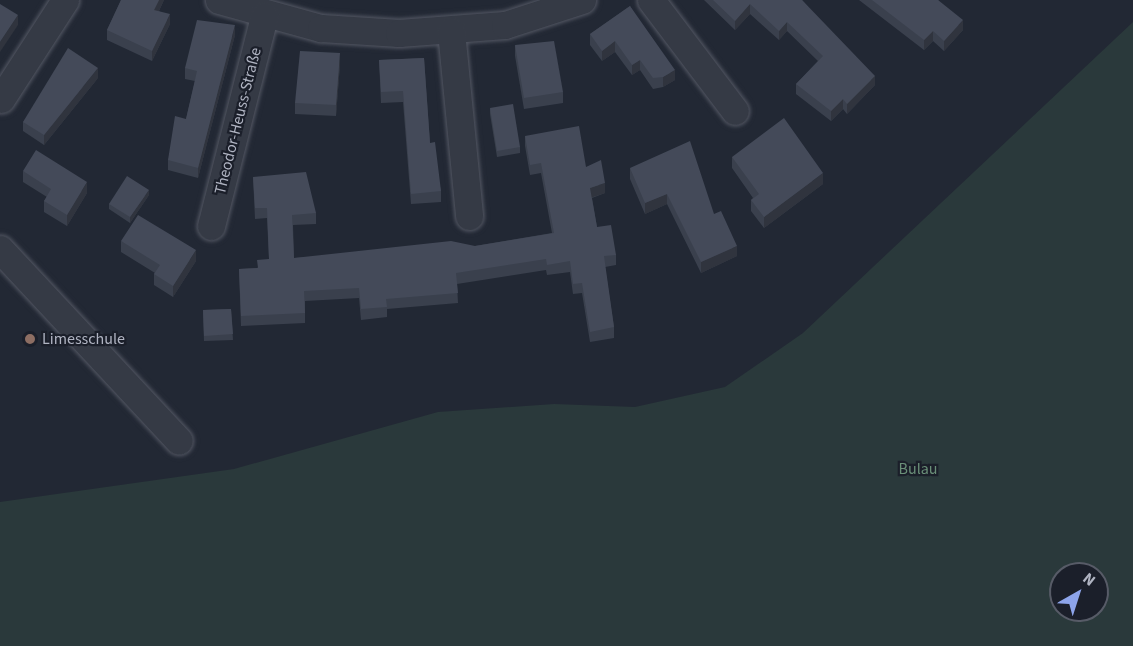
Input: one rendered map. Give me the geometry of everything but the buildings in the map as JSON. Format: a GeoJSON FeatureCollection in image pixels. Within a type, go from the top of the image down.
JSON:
{"type":"FeatureCollection","features":[{"type":"Feature","properties":{"kind":"street"},"geometry":{"type":"LineString","coordinates":[[1,99],[65,0]]}},
{"type":"Feature","properties":{"kind":"street"},"geometry":{"type":"LineString","coordinates":[[219,0],[264,16],[370,32],[451,31],[505,25],[572,2]]}},
{"type":"Feature","properties":{"kind":"street"},"geometry":{"type":"LineString","coordinates":[[651,0],[735,111]]}},
{"type":"Feature","properties":{"kind":"street","name":"Theodor-Heuss-Straße"},"geometry":{"type":"LineString","coordinates":[[211,226],[264,16]]}},
{"type":"Feature","properties":{"kind":"street"},"geometry":{"type":"LineString","coordinates":[[451,31],[469,216]]}},
{"type":"Feature","properties":{"kind":"street"},"geometry":{"type":"LineString","coordinates":[[0,249],[179,441]]}},
{"type":"Feature","properties":{"kind":"green space","name":"Bulau"},"geometry":{"type":"Polygon","coordinates":[[[1133,22],[1133,646],[0,646],[0,502],[234,469],[438,412],[554,404],[635,407],[725,387],[803,333],[1133,22]]]}},
{"type":"Feature","properties":{"kind":"place","name":"Limesschule"},"geometry":{"type":"Point","coordinates":[30,339]}}]}
